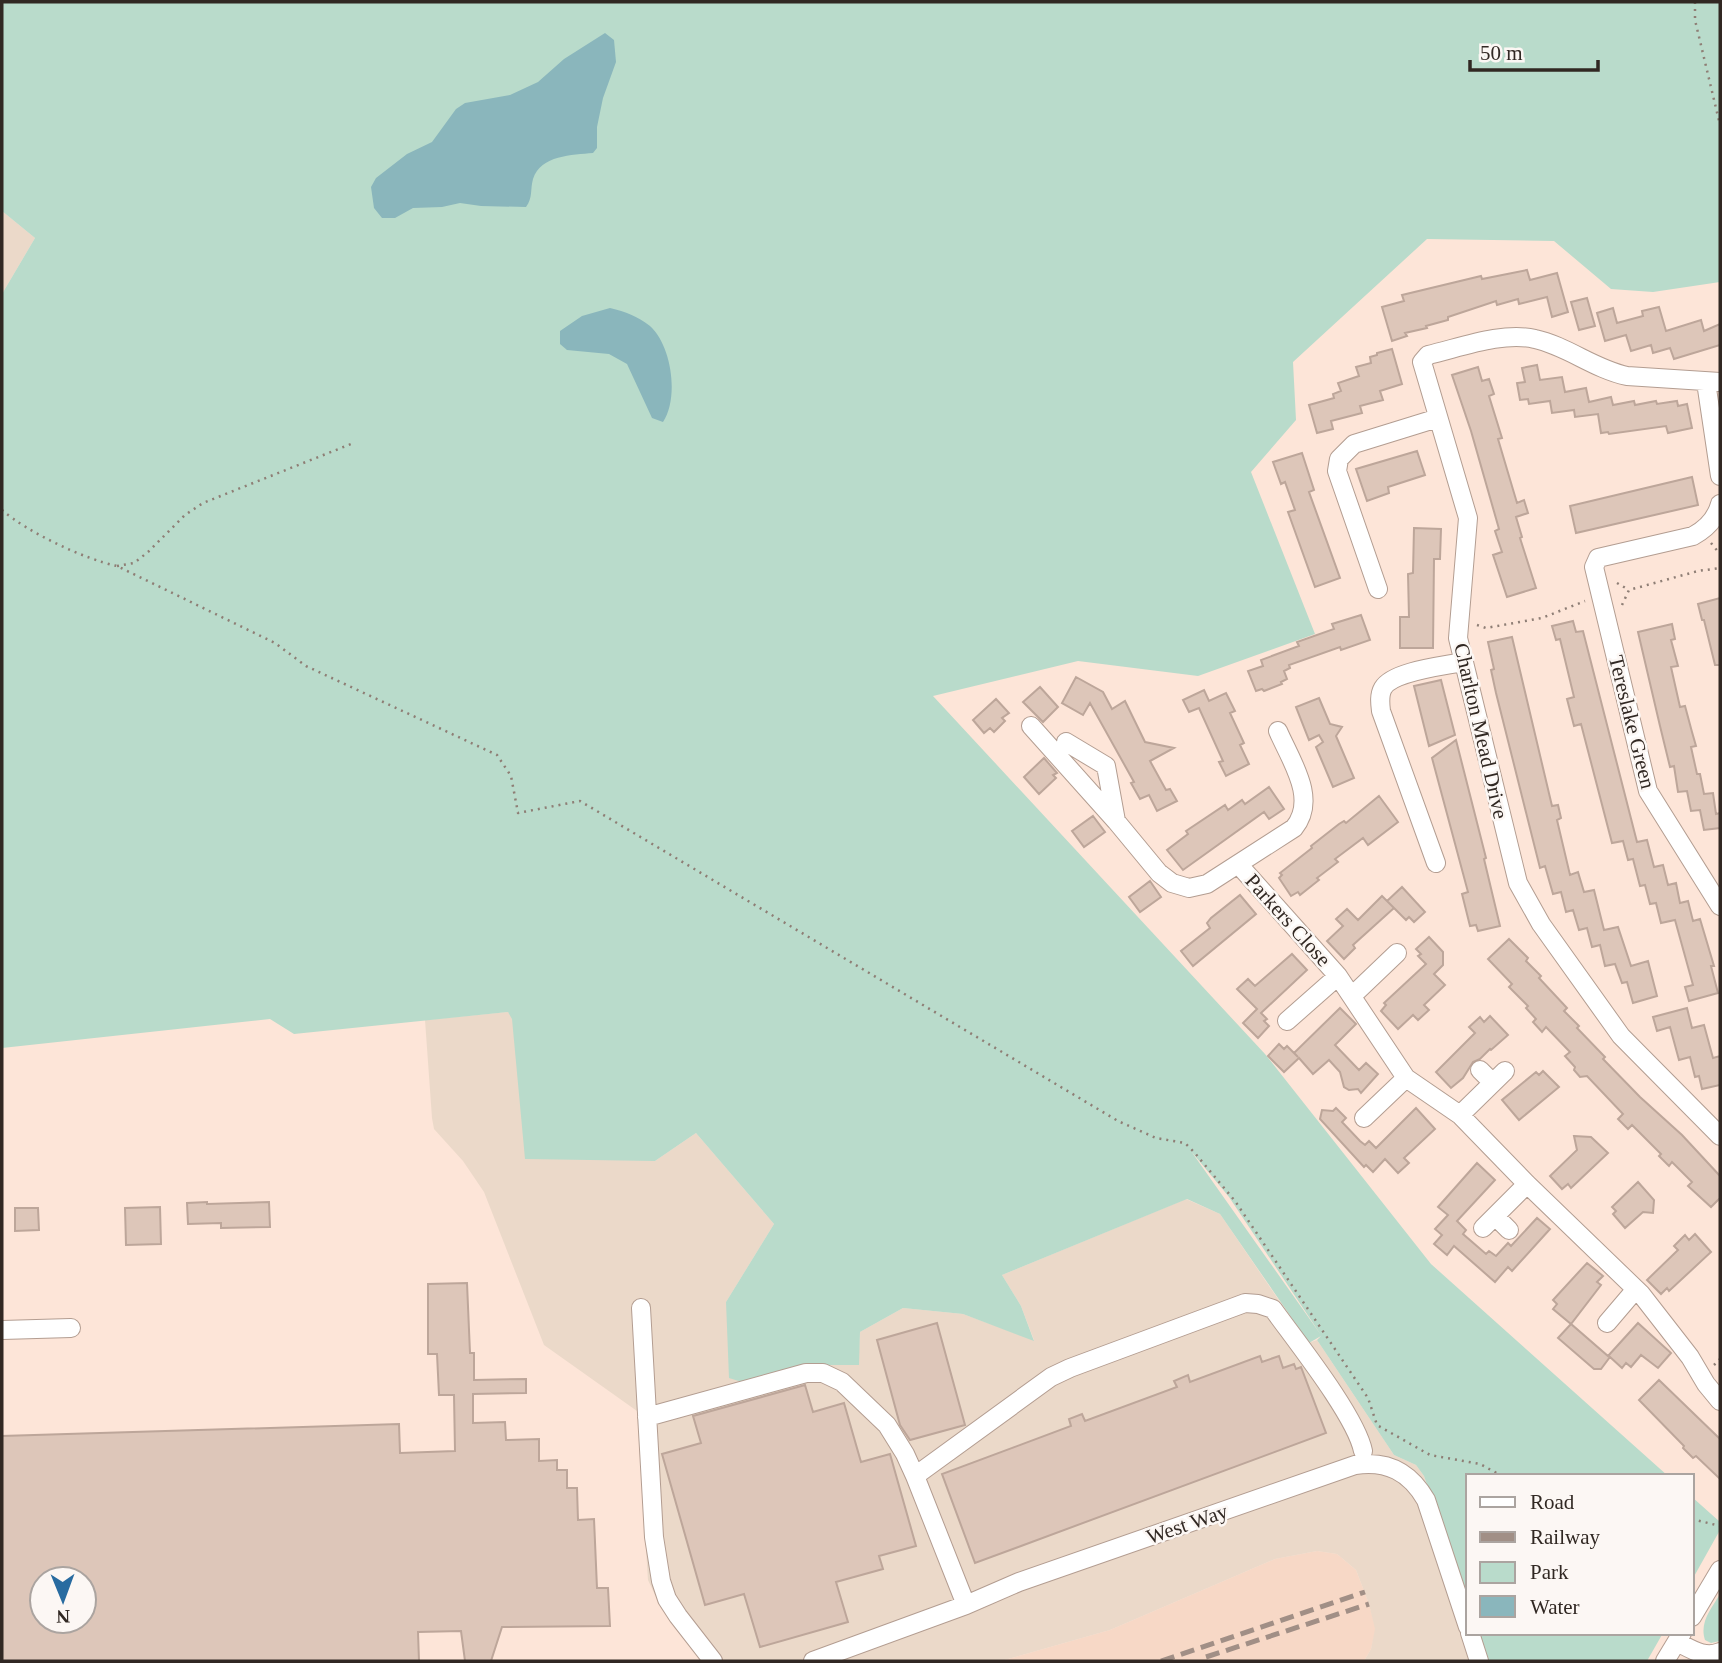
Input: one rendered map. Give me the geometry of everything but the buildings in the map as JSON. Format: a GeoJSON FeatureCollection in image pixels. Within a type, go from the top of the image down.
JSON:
{"type":"FeatureCollection","features":[{"type":"Feature","properties":{"kind":"street","name":"Charlton Mead Drive"},"geometry":{"type":"LineString","coordinates":[[1713,382],[1612,373],[1543,341],[1516,337],[1423,358],[1422,362],[1468,517],[1458,638],[1518,883],[1541,924],[1621,1036],[1720,1136]]}},
{"type":"Feature","properties":{"kind":"street"},"geometry":{"type":"LineString","coordinates":[[1713,382],[1720,476]]}},
{"type":"Feature","properties":{"kind":"street"},"geometry":{"type":"LineString","coordinates":[[1378,589],[1337,471],[1339,459],[1354,444],[1438,418]]}},
{"type":"Feature","properties":{"kind":"street","name":"Tereslake Green"},"geometry":{"type":"LineString","coordinates":[[1720,504],[1711,522],[1693,536],[1598,558],[1594,562],[1648,792],[1720,906]]}},
{"type":"Feature","properties":{"kind":"street"},"geometry":{"type":"LineString","coordinates":[[1436,863],[1381,710],[1380,699],[1382,690],[1390,681],[1400,676],[1463,662]]}},
{"type":"Feature","properties":{"kind":"street"},"geometry":{"type":"LineString","coordinates":[[1031,726],[1116,821]]}},
{"type":"Feature","properties":{"kind":"street","name":"Parkers Close"},"geometry":{"type":"LineString","coordinates":[[1066,742],[1105,766],[1116,821],[1159,873],[1172,883],[1189,888],[1207,884],[1294,828],[1302,818],[1305,803],[1303,788],[1278,731]]}},
{"type":"Feature","properties":{"kind":"street","name":"Parkers Close"},"geometry":{"type":"LineString","coordinates":[[1238,864],[1353,995],[1406,1078]]}},
{"type":"Feature","properties":{"kind":"street"},"geometry":{"type":"LineString","coordinates":[[1353,995],[1397,953]]}},
{"type":"Feature","properties":{"kind":"street"},"geometry":{"type":"LineString","coordinates":[[1287,1021],[1338,976]]}},
{"type":"Feature","properties":{"kind":"street"},"geometry":{"type":"LineString","coordinates":[[1460,1115],[1493,1075]]}},
{"type":"Feature","properties":{"kind":"street"},"geometry":{"type":"LineString","coordinates":[[1368,1110],[1406,1078],[1460,1115],[1636,1289],[1683,1347],[1720,1401]]}},
{"type":"Feature","properties":{"kind":"street"},"geometry":{"type":"LineString","coordinates":[[1509,1230],[1489,1222],[1527,1184]]}},
{"type":"Feature","properties":{"kind":"street"},"geometry":{"type":"LineString","coordinates":[[1607,1322],[1636,1289]]}},
{"type":"Feature","properties":{"kind":"street"},"geometry":{"type":"LineString","coordinates":[[915,1476],[1051,1377],[1245,1303],[1273,1309],[1337,1400],[1361,1440],[1363,1451]]}},
{"type":"Feature","properties":{"kind":"street"},"geometry":{"type":"LineString","coordinates":[[641,1308],[654,1537],[660,1581],[678,1616],[713,1661]]}},
{"type":"Feature","properties":{"kind":"street"},"geometry":{"type":"LineString","coordinates":[[2,1330],[71,1328]]}},
{"type":"Feature","properties":{"kind":"street"},"geometry":{"type":"LineString","coordinates":[[647,1417],[806,1373],[823,1373],[842,1382],[887,1425],[915,1476],[966,1605]]}},
{"type":"Feature","properties":{"kind":"street","name":"West Way"},"geometry":{"type":"LineString","coordinates":[[813,1661],[966,1605],[1019,1582],[1355,1465],[1370,1463],[1398,1470],[1419,1487],[1426,1500],[1466,1622]]}},
{"type":"Feature","properties":{"kind":"street"},"geometry":{"type":"LineString","coordinates":[[1694,1614],[1720,1570]]}},
{"type":"Feature","properties":{"kind":"street"},"geometry":{"type":"LineString","coordinates":[[1471,1635],[1479,1661]]}},
{"type":"Feature","properties":{"kind":"street"},"geometry":{"type":"LineString","coordinates":[[1665,1661],[1680,1637],[1701,1654],[1715,1655],[1720,1652]]}},
{"type":"Feature","properties":{"kind":"path"},"geometry":{"type":"LineString","coordinates":[[1695,2],[1695,20],[1720,125]]}},
{"type":"Feature","properties":{"kind":"path"},"geometry":{"type":"LineString","coordinates":[[117,566],[134,563],[185,515],[203,503],[351,444]]}},
{"type":"Feature","properties":{"kind":"path"},"geometry":{"type":"LineString","coordinates":[[2,510],[13,519],[75,552],[95,561],[117,566],[275,643],[306,666],[496,755],[511,776],[517,813],[580,801],[1118,1121],[1156,1138],[1185,1143],[1235,1201],[1368,1398],[1377,1425],[1430,1455],[1469,1461],[1498,1474]]}},
{"type":"Feature","properties":{"kind":"path"},"geometry":{"type":"LineString","coordinates":[[1609,630],[1629,590],[1698,571],[1720,568]]}},
{"type":"Feature","properties":{"kind":"path"},"geometry":{"type":"LineString","coordinates":[[1458,619],[1486,628],[1542,618],[1601,594]]}},
{"type":"Feature","properties":{"kind":"path"},"geometry":{"type":"LineString","coordinates":[[1694,1520],[1720,1526]]}},
{"type":"Feature","properties":{"kind":"shaded area"},"geometry":{"type":"Polygon","coordinates":[[[2,211],[35,238],[2,294],[2,211]]]}},
{"type":"Feature","properties":{"kind":"shaded area"},"geometry":{"type":"Polygon","coordinates":[[[508,1012],[655,1161],[696,1133],[774,1224],[726,1302],[802,1365],[858,1365],[860,1332],[903,1308],[963,1314],[1034,1340],[1021,1306],[1002,1275],[1186,1199],[1220,1214],[1308,1343],[1317,1340],[1394,1455],[1416,1465],[1424,1476],[1466,1597],[1466,1635],[1470,1635],[1484,1650],[1489,1661],[1364,1661],[1371,1649],[1375,1629],[1356,1570],[1337,1554],[1317,1551],[1275,1559],[1110,1630],[1001,1661],[704,1661],[675,1625],[648,1580],[637,1411],[544,1345],[484,1192],[463,1161],[434,1129],[425,1020],[508,1012]]]}},
{"type":"Feature","properties":{"kind":"shaded area"},"geometry":{"type":"Polygon","coordinates":[[[1317,1551],[1337,1554],[1356,1570],[1376,1629],[1371,1649],[1364,1661],[1001,1661],[1110,1630],[1275,1559],[1317,1551]]]}},
{"type":"Feature","properties":{"kind":"green space"},"geometry":{"type":"Polygon","coordinates":[[[2,2],[1720,2],[1720,282],[1653,292],[1611,289],[1554,241],[1427,239],[1293,362],[1296,420],[1251,472],[1315,634],[1198,676],[1078,661],[933,696],[1265,1054],[1431,1264],[1666,1474],[1466,1474],[1466,1597],[1424,1476],[1416,1465],[1394,1455],[1317,1340],[1321,1336],[1309,1343],[1220,1214],[1187,1199],[1002,1275],[1021,1306],[1034,1341],[963,1314],[903,1308],[860,1332],[859,1365],[802,1365],[742,1382],[729,1378],[726,1302],[774,1224],[696,1133],[655,1161],[525,1159],[512,1019],[508,1012],[294,1034],[270,1019],[2,1048],[2,294],[35,238],[2,211],[2,2]],[[1191,1151],[1321,1335],[1229,1197],[1191,1151]]]}},
{"type":"Feature","properties":{"kind":"green space"},"geometry":{"type":"Polygon","coordinates":[[[1694,1499],[1720,1522],[1720,1530],[1694,1576],[1694,1499]]]}},
{"type":"Feature","properties":{"kind":"green space"},"geometry":{"type":"Polygon","coordinates":[[[1720,1594],[1720,1641],[1711,1643],[1705,1640],[1704,1627],[1720,1594]]]}},
{"type":"Feature","properties":{"kind":"green space"},"geometry":{"type":"Polygon","coordinates":[[[1479,1635],[1662,1635],[1647,1661],[1489,1661],[1479,1635]]]}},
{"type":"Feature","properties":{"kind":"water"},"geometry":{"type":"Polygon","coordinates":[[[605,33],[614,40],[616,62],[603,98],[597,127],[597,148],[593,153],[558,158],[543,165],[533,179],[526,207],[460,203],[413,208],[395,218],[382,218],[374,208],[371,187],[376,178],[407,154],[432,142],[456,109],[465,103],[510,95],[538,82],[564,59],[605,33]]]}},
{"type":"Feature","properties":{"kind":"water"},"geometry":{"type":"Polygon","coordinates":[[[610,308],[631,315],[650,326],[664,346],[672,386],[668,412],[663,422],[652,418],[627,364],[609,354],[567,350],[560,344],[560,331],[582,316],[610,308]]]}},
{"type":"Feature","properties":{"kind":"railway"},"geometry":{"type":"LineString","coordinates":[[1161,1661],[1365,1592]]}},
{"type":"Feature","properties":{"kind":"railway"},"geometry":{"type":"LineString","coordinates":[[1206,1657],[1369,1604]]}}]}
